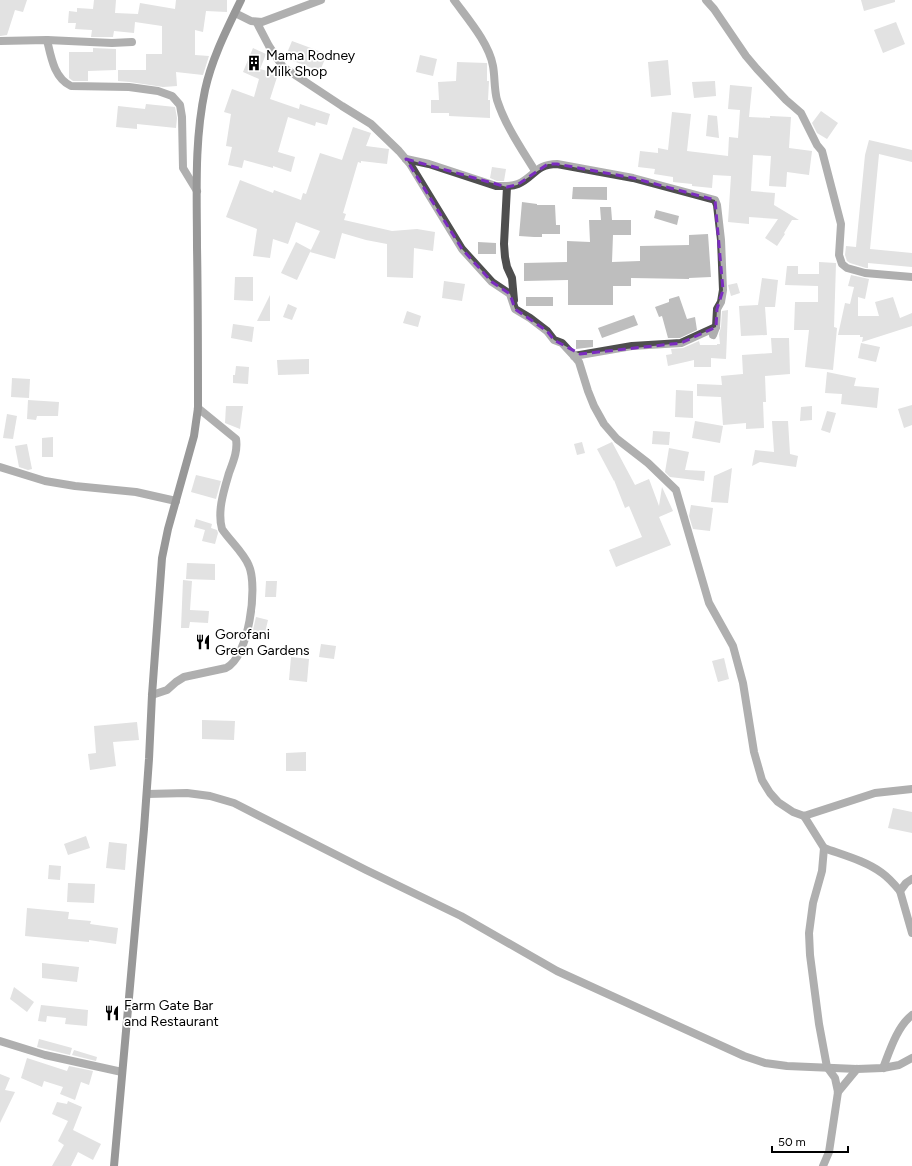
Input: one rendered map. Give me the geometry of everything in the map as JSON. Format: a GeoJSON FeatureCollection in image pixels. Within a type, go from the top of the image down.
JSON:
{"type":"FeatureCollection","features":[{"type":"Feature","properties":{"kind":"street"},"geometry":{"type":"LineString","coordinates":[[114,1166],[147,794],[152,694],[162,558],[194,436],[198,408],[197,191],[200,114],[215,55],[241,0]]}},
{"type":"Feature","properties":{"kind":"street"},"geometry":{"type":"LineString","coordinates":[[235,13],[257,23],[321,0]]}},
{"type":"Feature","properties":{"kind":"street"},"geometry":{"type":"LineString","coordinates":[[454,0],[489,53],[493,65],[497,100],[511,132],[535,171]]}},
{"type":"Feature","properties":{"kind":"street"},"geometry":{"type":"LineString","coordinates":[[706,0],[754,65],[786,100],[801,113],[822,151],[841,224],[839,255],[842,264],[847,268],[865,273],[912,277]]}},
{"type":"Feature","properties":{"kind":"street"},"geometry":{"type":"LineString","coordinates":[[257,23],[269,46],[283,67],[371,124],[399,151],[406,159],[462,249],[492,282],[510,294],[515,309],[530,318],[547,331],[554,340],[562,343],[577,355],[588,391],[604,424],[617,439],[648,463],[676,490],[709,603],[733,646],[743,683],[754,752],[762,780],[778,802],[793,812],[804,816],[824,848],[822,871],[812,908],[809,938],[819,1024],[827,1067],[835,1078],[838,1092],[829,1152],[823,1166]]}},
{"type":"Feature","properties":{"kind":"street"},"geometry":{"type":"LineString","coordinates":[[47,40],[54,68],[63,80],[71,86],[129,88],[158,91],[172,96],[180,105],[182,117],[183,168],[197,191]]}},
{"type":"Feature","properties":{"kind":"street"},"geometry":{"type":"LineString","coordinates":[[0,41],[47,40],[112,43],[132,42]]}},
{"type":"Feature","properties":{"kind":"street"},"geometry":{"type":"LineString","coordinates":[[406,159],[429,164],[496,186],[507,187],[517,185],[528,178],[535,171],[548,164],[557,164],[633,178],[714,200],[717,205],[721,240],[723,290],[721,302],[717,309],[715,331],[681,343],[632,346],[577,355]]}},
{"type":"Feature","properties":{"kind":"street"},"geometry":{"type":"LineString","coordinates":[[507,187],[504,244],[507,268],[512,278],[515,309]]}},
{"type":"Feature","properties":{"kind":"street"},"geometry":{"type":"LineString","coordinates":[[152,694],[167,690],[184,677],[232,666],[247,635],[250,622],[253,585],[252,573],[249,564],[222,529],[220,524],[222,502],[226,484],[235,457],[237,445],[236,439],[198,408]]}},
{"type":"Feature","properties":{"kind":"street"},"geometry":{"type":"LineString","coordinates":[[0,467],[46,481],[75,486],[136,492],[176,501]]}},
{"type":"Feature","properties":{"kind":"street"},"geometry":{"type":"LineString","coordinates":[[804,816],[875,792],[912,789]]}},
{"type":"Feature","properties":{"kind":"street"},"geometry":{"type":"LineString","coordinates":[[147,794],[187,793],[210,796],[234,803],[461,916],[557,970],[744,1056],[765,1063],[787,1066],[857,1069],[883,1068],[899,1065],[912,1058]]}},
{"type":"Feature","properties":{"kind":"street"},"geometry":{"type":"LineString","coordinates":[[824,848],[866,864],[888,878],[900,891],[912,933]]}},
{"type":"Feature","properties":{"kind":"street"},"geometry":{"type":"LineString","coordinates":[[900,891],[912,879]]}},
{"type":"Feature","properties":{"kind":"street"},"geometry":{"type":"LineString","coordinates":[[883,1068],[902,1027],[907,1019],[912,1015]]}},
{"type":"Feature","properties":{"kind":"street"},"geometry":{"type":"LineString","coordinates":[[0,1041],[45,1055],[122,1072]]}},
{"type":"Feature","properties":{"kind":"street"},"geometry":{"type":"LineString","coordinates":[[838,1092],[857,1069]]}},
{"type":"Feature","properties":{"kind":"highlighted area"},"geometry":{"type":"Polygon","coordinates":[[[406,159],[507,187],[517,185],[548,164],[557,164],[633,178],[715,200],[723,290],[717,309],[716,327],[681,343],[580,354],[554,340],[547,331],[515,309],[510,294],[492,282],[462,249],[406,159]]]}},
{"type":"Feature","properties":{"kind":"building"},"geometry":{"type":"Polygon","coordinates":[[[0,0],[27,0],[23,12],[15,10],[7,35],[0,36],[0,0]]]}},
{"type":"Feature","properties":{"kind":"building"},"geometry":{"type":"Polygon","coordinates":[[[94,0],[116,0],[115,13],[138,14],[140,3],[175,9],[176,0],[227,0],[227,12],[206,11],[203,32],[195,30],[195,55],[209,56],[203,75],[176,72],[177,86],[163,87],[118,81],[118,70],[146,70],[146,54],[162,54],[162,26],[135,22],[134,33],[114,31],[113,37],[91,37],[92,30],[75,29],[76,23],[68,23],[69,11],[77,12],[77,8],[93,9],[94,0]]]}},
{"type":"Feature","properties":{"kind":"building"},"geometry":{"type":"Polygon","coordinates":[[[861,0],[895,0],[895,2],[864,11],[861,0]]]}},
{"type":"Feature","properties":{"kind":"building"},"geometry":{"type":"Polygon","coordinates":[[[896,22],[905,44],[883,53],[874,30],[896,22]]]}},
{"type":"Feature","properties":{"kind":"building"},"geometry":{"type":"Polygon","coordinates":[[[292,41],[327,54],[320,71],[285,58],[292,41]]]}},
{"type":"Feature","properties":{"kind":"building"},"geometry":{"type":"Polygon","coordinates":[[[93,48],[116,49],[116,70],[88,71],[88,81],[73,81],[69,78],[69,52],[93,52],[93,48]]]}},
{"type":"Feature","properties":{"kind":"building"},"geometry":{"type":"Polygon","coordinates":[[[253,48],[266,54],[260,69],[278,74],[270,99],[299,109],[300,104],[330,114],[327,125],[316,122],[315,126],[288,117],[278,152],[295,157],[291,172],[273,166],[273,168],[244,160],[242,168],[228,165],[232,147],[226,146],[231,114],[224,112],[232,89],[254,97],[259,79],[243,72],[253,48]]]}},
{"type":"Feature","properties":{"kind":"building"},"geometry":{"type":"Polygon","coordinates":[[[420,55],[437,59],[433,76],[416,72],[420,55]]]}},
{"type":"Feature","properties":{"kind":"building"},"geometry":{"type":"Polygon","coordinates":[[[668,60],[671,95],[651,97],[648,62],[668,60]]]}},
{"type":"Feature","properties":{"kind":"building"},"geometry":{"type":"Polygon","coordinates":[[[457,62],[487,63],[490,118],[449,116],[449,113],[431,113],[431,100],[439,100],[438,82],[456,81],[457,62]]]}},
{"type":"Feature","properties":{"kind":"building"},"geometry":{"type":"Polygon","coordinates":[[[715,81],[716,96],[694,98],[692,82],[715,81]]]}},
{"type":"Feature","properties":{"kind":"building"},"geometry":{"type":"Polygon","coordinates":[[[730,85],[752,87],[749,117],[791,117],[789,148],[812,151],[809,175],[787,172],[786,187],[769,186],[771,156],[753,155],[751,191],[775,193],[774,205],[799,220],[792,220],[777,246],[765,238],[778,219],[749,217],[749,224],[728,222],[731,176],[713,175],[712,188],[673,182],[673,177],[654,174],[655,169],[638,167],[640,151],[658,153],[658,148],[668,150],[672,112],[691,114],[687,151],[728,156],[729,137],[738,138],[740,110],[728,109],[730,85]]]}},
{"type":"Feature","properties":{"kind":"building"},"geometry":{"type":"Polygon","coordinates":[[[146,104],[175,107],[177,118],[176,128],[137,124],[137,129],[116,127],[118,106],[145,109],[146,104]]]}},
{"type":"Feature","properties":{"kind":"building"},"geometry":{"type":"Polygon","coordinates":[[[821,111],[838,123],[827,139],[817,133],[812,123],[821,111]]]}},
{"type":"Feature","properties":{"kind":"building"},"geometry":{"type":"Polygon","coordinates":[[[708,115],[717,116],[719,138],[706,136],[708,115]]]}},
{"type":"Feature","properties":{"kind":"building"},"geometry":{"type":"Polygon","coordinates":[[[353,127],[371,133],[366,146],[389,149],[387,164],[361,161],[361,163],[358,162],[343,213],[346,214],[344,220],[392,231],[417,229],[435,232],[433,251],[414,248],[413,278],[387,277],[387,244],[342,233],[335,259],[310,252],[320,231],[296,222],[288,244],[273,239],[270,258],[253,256],[257,229],[226,217],[240,180],[273,193],[274,190],[301,200],[303,193],[306,194],[320,153],[342,160],[353,127]]]}},
{"type":"Feature","properties":{"kind":"building"},"geometry":{"type":"Polygon","coordinates":[[[869,140],[912,150],[912,162],[879,154],[870,249],[912,253],[912,267],[868,263],[868,268],[866,268],[847,261],[845,255],[846,246],[856,247],[865,155],[869,140]]]}},
{"type":"Feature","properties":{"kind":"building"},"geometry":{"type":"Polygon","coordinates":[[[492,167],[506,169],[504,181],[497,181],[490,178],[492,167]]]}},
{"type":"Feature","properties":{"kind":"building"},"geometry":{"type":"Polygon","coordinates":[[[573,187],[607,187],[607,200],[572,199],[573,187]]]}},
{"type":"Feature","properties":{"kind":"building"},"geometry":{"type":"Polygon","coordinates":[[[522,202],[537,205],[555,205],[556,225],[560,225],[560,234],[542,234],[542,237],[519,236],[522,202]]]}},
{"type":"Feature","properties":{"kind":"building"},"geometry":{"type":"Polygon","coordinates":[[[600,207],[611,207],[612,220],[631,220],[631,235],[613,235],[612,262],[640,261],[640,246],[689,245],[689,235],[708,234],[711,277],[689,279],[631,278],[631,286],[613,286],[613,305],[568,305],[568,280],[524,281],[524,263],[567,262],[567,241],[590,242],[589,220],[601,220],[600,207]]]}},
{"type":"Feature","properties":{"kind":"building"},"geometry":{"type":"Polygon","coordinates":[[[656,210],[679,216],[677,225],[654,218],[656,210]]]}},
{"type":"Feature","properties":{"kind":"building"},"geometry":{"type":"Polygon","coordinates":[[[296,242],[311,250],[297,280],[281,273],[296,242]]]}},
{"type":"Feature","properties":{"kind":"building"},"geometry":{"type":"Polygon","coordinates":[[[478,242],[496,243],[496,254],[478,254],[478,242]]]}},
{"type":"Feature","properties":{"kind":"building"},"geometry":{"type":"Polygon","coordinates":[[[819,262],[836,263],[834,327],[837,328],[833,370],[805,367],[809,330],[794,330],[795,302],[818,302],[818,286],[785,285],[787,266],[798,266],[798,274],[819,274],[819,262]]]}},
{"type":"Feature","properties":{"kind":"building"},"geometry":{"type":"Polygon","coordinates":[[[851,275],[869,279],[865,299],[858,297],[858,316],[879,316],[875,302],[893,297],[900,318],[912,313],[912,326],[862,342],[863,337],[860,337],[860,335],[838,335],[845,303],[850,304],[854,287],[848,286],[851,275]]]}},
{"type":"Feature","properties":{"kind":"building"},"geometry":{"type":"Polygon","coordinates":[[[235,277],[253,277],[253,301],[234,300],[235,277]]]}},
{"type":"Feature","properties":{"kind":"building"},"geometry":{"type":"Polygon","coordinates":[[[762,278],[778,280],[775,307],[765,307],[767,335],[741,336],[739,306],[758,305],[762,278]]]}},
{"type":"Feature","properties":{"kind":"building"},"geometry":{"type":"Polygon","coordinates":[[[444,281],[465,284],[462,301],[442,298],[444,281]]]}},
{"type":"Feature","properties":{"kind":"building"},"geometry":{"type":"Polygon","coordinates":[[[737,283],[740,293],[731,296],[728,285],[737,283]]]}},
{"type":"Feature","properties":{"kind":"building"},"geometry":{"type":"Polygon","coordinates":[[[270,295],[270,321],[257,321],[270,295]]]}},
{"type":"Feature","properties":{"kind":"building"},"geometry":{"type":"Polygon","coordinates":[[[679,296],[687,319],[695,317],[697,330],[680,338],[668,338],[662,316],[659,317],[655,307],[669,302],[669,299],[679,296]]]}},
{"type":"Feature","properties":{"kind":"building"},"geometry":{"type":"Polygon","coordinates":[[[526,297],[553,297],[553,306],[526,306],[526,297]]]}},
{"type":"Feature","properties":{"kind":"building"},"geometry":{"type":"Polygon","coordinates":[[[288,304],[297,308],[292,320],[283,317],[288,304]]]}},
{"type":"Feature","properties":{"kind":"building"},"geometry":{"type":"Polygon","coordinates":[[[728,310],[726,359],[711,358],[711,367],[694,367],[694,360],[668,366],[666,355],[672,354],[671,349],[683,348],[699,341],[700,345],[720,344],[719,334],[722,311],[728,310]]]}},
{"type":"Feature","properties":{"kind":"building"},"geometry":{"type":"Polygon","coordinates":[[[407,311],[421,316],[418,327],[403,323],[407,311]]]}},
{"type":"Feature","properties":{"kind":"building"},"geometry":{"type":"Polygon","coordinates":[[[634,315],[638,325],[602,338],[598,328],[634,315]]]}},
{"type":"Feature","properties":{"kind":"building"},"geometry":{"type":"Polygon","coordinates":[[[233,324],[254,327],[252,342],[231,338],[233,324]]]}},
{"type":"Feature","properties":{"kind":"building"},"geometry":{"type":"Polygon","coordinates":[[[771,338],[789,338],[790,374],[765,376],[766,402],[763,402],[764,428],[746,429],[746,423],[723,425],[721,397],[697,396],[697,384],[722,385],[721,376],[743,374],[742,355],[772,353],[771,338]]]}},
{"type":"Feature","properties":{"kind":"building"},"geometry":{"type":"Polygon","coordinates":[[[576,340],[593,340],[593,347],[576,349],[576,340]]]}},
{"type":"Feature","properties":{"kind":"building"},"geometry":{"type":"Polygon","coordinates":[[[861,343],[880,347],[876,362],[858,358],[861,343]]]}},
{"type":"Feature","properties":{"kind":"building"},"geometry":{"type":"Polygon","coordinates":[[[309,359],[309,374],[278,375],[277,360],[309,359]]]}},
{"type":"Feature","properties":{"kind":"building"},"geometry":{"type":"Polygon","coordinates":[[[236,366],[249,367],[248,384],[233,383],[233,375],[235,375],[236,366]]]}},
{"type":"Feature","properties":{"kind":"building"},"geometry":{"type":"Polygon","coordinates":[[[827,372],[856,378],[854,386],[879,388],[877,408],[841,404],[842,394],[825,393],[827,372]]]}},
{"type":"Feature","properties":{"kind":"building"},"geometry":{"type":"Polygon","coordinates":[[[12,378],[30,379],[29,398],[11,397],[12,378]]]}},
{"type":"Feature","properties":{"kind":"building"},"geometry":{"type":"Polygon","coordinates":[[[676,390],[693,391],[693,418],[675,417],[676,390]]]}},
{"type":"Feature","properties":{"kind":"building"},"geometry":{"type":"Polygon","coordinates":[[[28,400],[59,402],[58,416],[37,416],[36,420],[27,419],[28,400]]]}},
{"type":"Feature","properties":{"kind":"building"},"geometry":{"type":"Polygon","coordinates":[[[912,405],[912,425],[904,428],[898,409],[912,405]]]}},
{"type":"Feature","properties":{"kind":"building"},"geometry":{"type":"Polygon","coordinates":[[[226,406],[243,406],[240,429],[225,423],[226,406]]]}},
{"type":"Feature","properties":{"kind":"building"},"geometry":{"type":"Polygon","coordinates":[[[812,406],[812,420],[800,421],[801,407],[812,406]]]}},
{"type":"Feature","properties":{"kind":"building"},"geometry":{"type":"Polygon","coordinates":[[[827,411],[836,413],[830,433],[821,430],[827,411]]]}},
{"type":"Feature","properties":{"kind":"building"},"geometry":{"type":"Polygon","coordinates":[[[7,414],[17,416],[13,439],[3,438],[7,414]]]}},
{"type":"Feature","properties":{"kind":"building"},"geometry":{"type":"Polygon","coordinates":[[[695,421],[723,426],[720,443],[692,438],[695,421]]]}},
{"type":"Feature","properties":{"kind":"building"},"geometry":{"type":"Polygon","coordinates":[[[772,421],[788,421],[790,454],[798,456],[796,467],[760,462],[752,466],[755,450],[774,452],[772,421]]]}},
{"type":"Feature","properties":{"kind":"building"},"geometry":{"type":"Polygon","coordinates":[[[653,431],[670,432],[669,445],[652,444],[653,431]]]}},
{"type":"Feature","properties":{"kind":"building"},"geometry":{"type":"Polygon","coordinates":[[[53,437],[53,457],[42,457],[42,438],[53,437]]]}},
{"type":"Feature","properties":{"kind":"building"},"geometry":{"type":"Polygon","coordinates":[[[582,442],[585,453],[577,455],[574,444],[582,442]]]}},
{"type":"Feature","properties":{"kind":"building"},"geometry":{"type":"Polygon","coordinates":[[[612,442],[635,485],[649,479],[659,506],[662,487],[673,511],[659,517],[671,545],[616,567],[609,550],[642,537],[629,506],[625,508],[614,480],[597,449],[612,442]]]}},
{"type":"Feature","properties":{"kind":"building"},"geometry":{"type":"Polygon","coordinates":[[[27,444],[32,469],[28,470],[19,467],[15,446],[27,444]]]}},
{"type":"Feature","properties":{"kind":"building"},"geometry":{"type":"Polygon","coordinates":[[[669,448],[689,452],[685,470],[705,471],[704,481],[670,477],[665,472],[669,448]]]}},
{"type":"Feature","properties":{"kind":"building"},"geometry":{"type":"Polygon","coordinates":[[[732,468],[728,503],[711,502],[714,476],[732,468]]]}},
{"type":"Feature","properties":{"kind":"building"},"geometry":{"type":"Polygon","coordinates":[[[196,475],[221,481],[216,499],[191,492],[196,475]]]}},
{"type":"Feature","properties":{"kind":"building"},"geometry":{"type":"Polygon","coordinates":[[[691,505],[713,508],[710,531],[693,529],[689,516],[691,505]]]}},
{"type":"Feature","properties":{"kind":"building"},"geometry":{"type":"Polygon","coordinates":[[[196,519],[212,524],[211,528],[217,530],[218,533],[215,544],[202,541],[205,530],[194,527],[196,519]]]}},
{"type":"Feature","properties":{"kind":"building"},"geometry":{"type":"Polygon","coordinates":[[[187,563],[215,564],[215,580],[186,579],[187,563]]]}},
{"type":"Feature","properties":{"kind":"building"},"geometry":{"type":"Polygon","coordinates":[[[183,580],[192,581],[190,610],[209,611],[208,623],[190,622],[189,628],[181,628],[183,580]]]}},
{"type":"Feature","properties":{"kind":"building"},"geometry":{"type":"Polygon","coordinates":[[[266,581],[277,581],[276,597],[265,597],[266,581]]]}},
{"type":"Feature","properties":{"kind":"building"},"geometry":{"type":"Polygon","coordinates":[[[256,617],[268,620],[264,637],[252,634],[256,617]]]}},
{"type":"Feature","properties":{"kind":"building"},"geometry":{"type":"Polygon","coordinates":[[[321,644],[336,646],[334,659],[319,657],[321,644]]]}},
{"type":"Feature","properties":{"kind":"building"},"geometry":{"type":"Polygon","coordinates":[[[291,657],[309,659],[307,682],[289,680],[291,657]]]}},
{"type":"Feature","properties":{"kind":"building"},"geometry":{"type":"Polygon","coordinates":[[[724,658],[729,679],[718,682],[712,661],[724,658]]]}},
{"type":"Feature","properties":{"kind":"building"},"geometry":{"type":"Polygon","coordinates":[[[202,720],[235,721],[234,740],[202,739],[202,720]]]}},
{"type":"Feature","properties":{"kind":"building"},"geometry":{"type":"Polygon","coordinates":[[[137,722],[139,740],[113,742],[116,766],[90,770],[88,754],[96,753],[94,726],[137,722]]]}},
{"type":"Feature","properties":{"kind":"building"},"geometry":{"type":"Polygon","coordinates":[[[306,752],[306,771],[286,771],[286,753],[306,752]]]}},
{"type":"Feature","properties":{"kind":"building"},"geometry":{"type":"Polygon","coordinates":[[[893,808],[912,812],[912,833],[888,828],[893,808]]]}},
{"type":"Feature","properties":{"kind":"building"},"geometry":{"type":"Polygon","coordinates":[[[86,836],[90,848],[68,855],[64,844],[86,836]]]}},
{"type":"Feature","properties":{"kind":"building"},"geometry":{"type":"Polygon","coordinates":[[[109,842],[127,844],[125,870],[106,868],[109,842]]]}},
{"type":"Feature","properties":{"kind":"building"},"geometry":{"type":"Polygon","coordinates":[[[49,865],[61,866],[60,880],[48,879],[49,865]]]}},
{"type":"Feature","properties":{"kind":"building"},"geometry":{"type":"Polygon","coordinates":[[[68,883],[95,884],[94,903],[67,902],[68,883]]]}},
{"type":"Feature","properties":{"kind":"building"},"geometry":{"type":"Polygon","coordinates":[[[27,908],[69,912],[68,919],[91,921],[90,924],[118,928],[116,944],[89,940],[89,942],[25,936],[27,908]]]}},
{"type":"Feature","properties":{"kind":"building"},"geometry":{"type":"Polygon","coordinates":[[[42,963],[79,967],[77,982],[42,978],[42,963]]]}},
{"type":"Feature","properties":{"kind":"building"},"geometry":{"type":"Polygon","coordinates":[[[14,987],[34,1002],[27,1012],[10,999],[14,987]]]}},
{"type":"Feature","properties":{"kind":"building"},"geometry":{"type":"Polygon","coordinates":[[[41,1005],[88,1010],[87,1026],[65,1024],[66,1018],[47,1016],[46,1022],[38,1021],[41,1005]]]}},
{"type":"Feature","properties":{"kind":"building"},"geometry":{"type":"Polygon","coordinates":[[[39,1039],[72,1048],[70,1055],[37,1047],[39,1039]]]}},
{"type":"Feature","properties":{"kind":"building"},"geometry":{"type":"Polygon","coordinates":[[[74,1050],[97,1057],[96,1061],[72,1055],[74,1050]]]}},
{"type":"Feature","properties":{"kind":"building"},"geometry":{"type":"Polygon","coordinates":[[[27,1058],[67,1071],[69,1066],[93,1071],[89,1085],[81,1082],[75,1100],[60,1094],[63,1087],[44,1081],[42,1087],[21,1078],[27,1058]]]}},
{"type":"Feature","properties":{"kind":"building"},"geometry":{"type":"Polygon","coordinates":[[[0,1074],[10,1078],[5,1090],[15,1092],[0,1123],[0,1074]]]}},
{"type":"Feature","properties":{"kind":"building"},"geometry":{"type":"Polygon","coordinates":[[[68,1101],[82,1107],[73,1130],[101,1144],[93,1160],[78,1152],[71,1166],[52,1166],[64,1145],[58,1141],[68,1121],[52,1114],[57,1102],[67,1104],[68,1101]]]}},
{"type":"Feature","properties":{"kind":"place","name":"Mama Rodney Milk Shop"},"geometry":{"type":"Point","coordinates":[254,63]}},
{"type":"Feature","properties":{"kind":"place","name":"Gorofani Green Gardens"},"geometry":{"type":"Point","coordinates":[203,642]}},
{"type":"Feature","properties":{"kind":"place","name":"Farm Gate Bar and Restaurant"},"geometry":{"type":"Point","coordinates":[112,1013]}}]}
